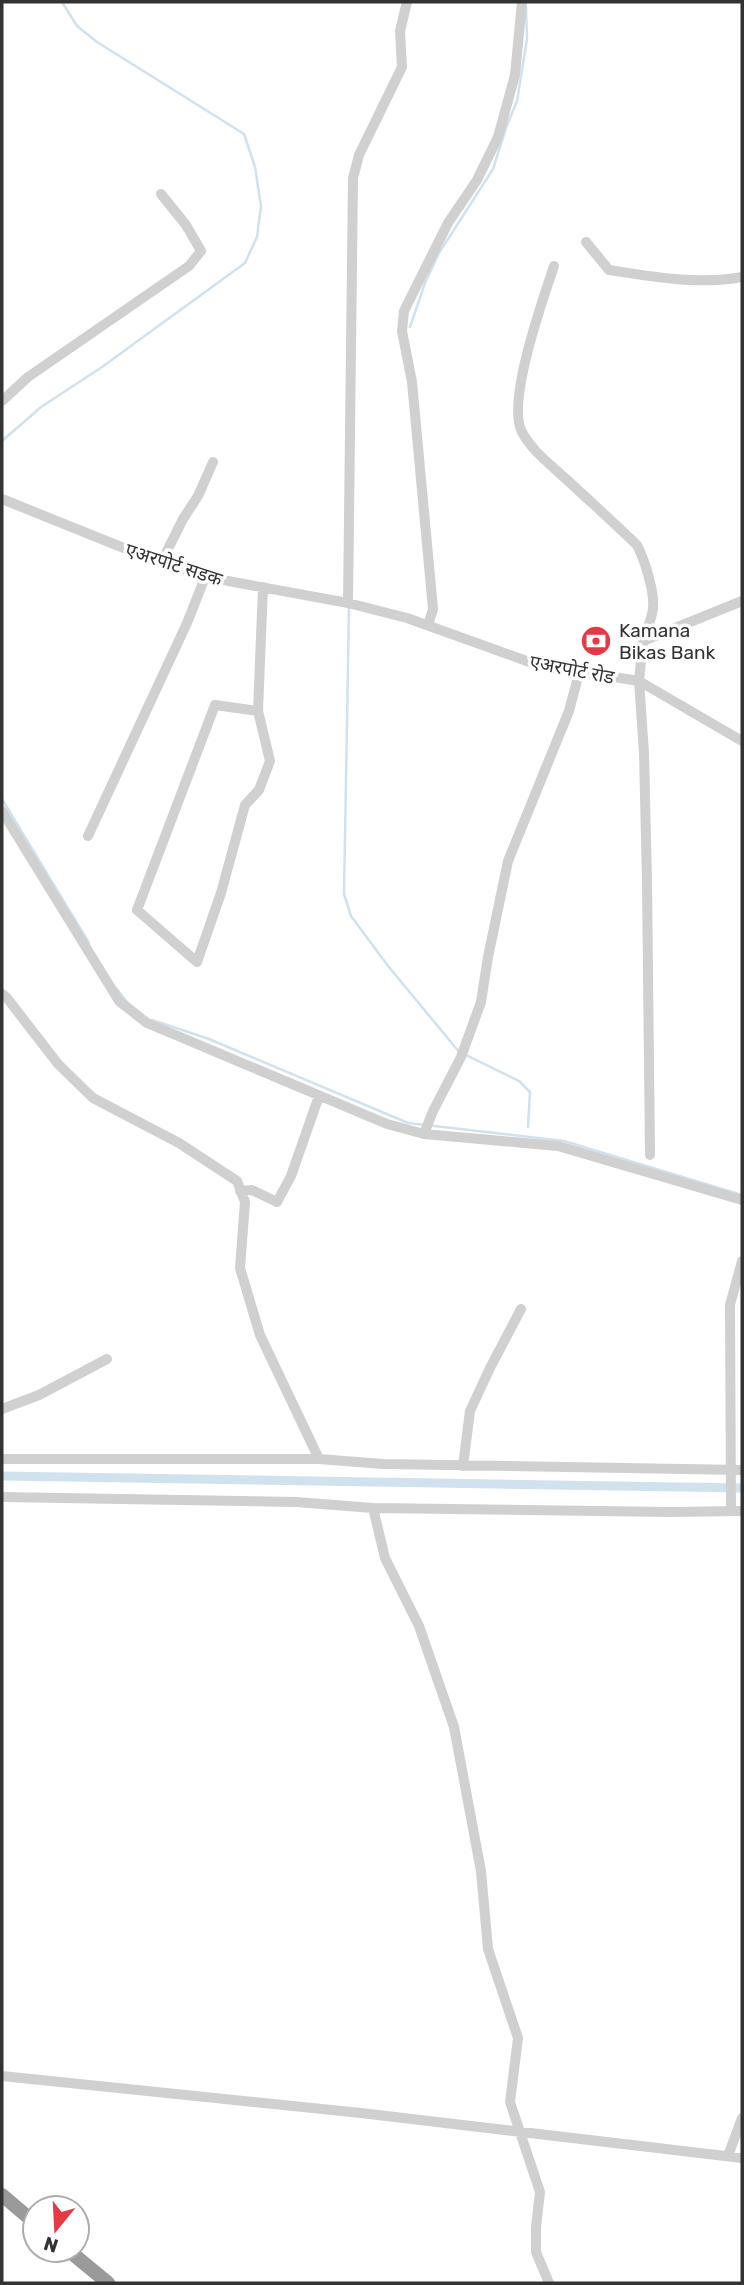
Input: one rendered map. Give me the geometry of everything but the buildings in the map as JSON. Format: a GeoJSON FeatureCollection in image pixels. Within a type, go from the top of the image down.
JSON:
{"type":"FeatureCollection","features":[{"type":"Feature","properties":{"kind":"highway"},"geometry":{"type":"LineString","coordinates":[[2,2196],[21,2212]]}},
{"type":"Feature","properties":{"kind":"highway"},"geometry":{"type":"LineString","coordinates":[[85,2264],[108,2283]]}},
{"type":"Feature","properties":{"kind":"street"},"geometry":{"type":"LineString","coordinates":[[351,604],[352,178],[359,155],[384,99],[402,67],[400,31],[407,2]]}},
{"type":"Feature","properties":{"kind":"street"},"geometry":{"type":"LineString","coordinates":[[428,625],[433,609],[412,382],[402,331],[404,311],[448,223],[477,180],[498,137],[514,75],[522,2]]}},
{"type":"Feature","properties":{"kind":"street"},"geometry":{"type":"LineString","coordinates":[[2,401],[28,377],[189,266],[201,251],[186,225],[161,194]]}},
{"type":"Feature","properties":{"kind":"street"},"geometry":{"type":"LineString","coordinates":[[586,242],[609,270],[660,278],[716,282],[742,277]]}},
{"type":"Feature","properties":{"kind":"street"},"geometry":{"type":"LineString","coordinates":[[554,266],[535,323],[522,380],[519,414],[521,430],[535,450],[637,545],[653,598],[653,612],[643,640],[639,681],[647,868],[650,1155]]}},
{"type":"Feature","properties":{"kind":"street"},"geometry":{"type":"LineString","coordinates":[[161,563],[198,496],[213,462]]}},
{"type":"Feature","properties":{"kind":"street","name":"एअरपोर्ट सडक"},"geometry":{"type":"LineString","coordinates":[[2,499],[161,563],[228,582],[351,604]]}},
{"type":"Feature","properties":{"kind":"street"},"geometry":{"type":"LineString","coordinates":[[88,836],[187,623],[206,575]]}},
{"type":"Feature","properties":{"kind":"street"},"geometry":{"type":"LineString","coordinates":[[258,711],[215,705],[137,909],[197,962],[221,892],[245,805],[259,790],[270,761],[258,711],[263,587]]}},
{"type":"Feature","properties":{"kind":"street"},"geometry":{"type":"LineString","coordinates":[[643,640],[742,601]]}},
{"type":"Feature","properties":{"kind":"street","name":"एअरपोर्ट रोड"},"geometry":{"type":"LineString","coordinates":[[351,604],[407,618],[538,666],[639,681],[742,741]]}},
{"type":"Feature","properties":{"kind":"street"},"geometry":{"type":"LineString","coordinates":[[425,1134],[432,1111],[461,1057],[481,1002],[508,861],[569,711],[579,673]]}},
{"type":"Feature","properties":{"kind":"street"},"geometry":{"type":"LineString","coordinates":[[2,811],[119,1001],[147,1023],[387,1124],[425,1134],[558,1146],[742,1200]]}},
{"type":"Feature","properties":{"kind":"street"},"geometry":{"type":"LineString","coordinates":[[2,994],[58,1064],[93,1098],[179,1143],[237,1181],[245,1202],[240,1268],[260,1335],[319,1460]]}},
{"type":"Feature","properties":{"kind":"street"},"geometry":{"type":"LineString","coordinates":[[240,1191],[252,1190],[277,1202],[291,1176],[318,1096]]}},
{"type":"Feature","properties":{"kind":"street"},"geometry":{"type":"LineString","coordinates":[[2,1497],[296,1502],[373,1508],[671,1512],[735,1508],[737,1470],[730,1305],[742,1261]]}},
{"type":"Feature","properties":{"kind":"street"},"geometry":{"type":"LineString","coordinates":[[463,1466],[470,1411],[489,1368],[521,1309]]}},
{"type":"Feature","properties":{"kind":"street"},"geometry":{"type":"LineString","coordinates":[[2,1409],[39,1395],[107,1359]]}},
{"type":"Feature","properties":{"kind":"street"},"geometry":{"type":"LineString","coordinates":[[2,1459],[319,1460],[463,1466],[737,1470]]}},
{"type":"Feature","properties":{"kind":"street"},"geometry":{"type":"LineString","coordinates":[[373,1508],[385,1558],[419,1626],[454,1727],[481,1871],[488,1949],[518,2038],[510,2102],[540,2192],[536,2252],[549,2283]]}},
{"type":"Feature","properties":{"kind":"street"},"geometry":{"type":"LineString","coordinates":[[2,2076],[742,2158]]}},
{"type":"Feature","properties":{"kind":"street"},"geometry":{"type":"LineString","coordinates":[[728,2156],[742,2118]]}},
{"type":"Feature","properties":{"kind":"waterway"},"geometry":{"type":"LineString","coordinates":[[2,441],[41,407],[102,367],[245,263],[257,237],[261,206],[255,167],[244,134],[97,42],[77,26],[62,2]]}},
{"type":"Feature","properties":{"kind":"waterway"},"geometry":{"type":"LineString","coordinates":[[410,327],[439,253],[493,169],[517,101],[527,39],[526,7]]}},
{"type":"Feature","properties":{"kind":"waterway"},"geometry":{"type":"LineString","coordinates":[[349,608],[344,894],[351,916],[388,966],[460,1053]]}},
{"type":"Feature","properties":{"kind":"waterway"},"geometry":{"type":"LineString","coordinates":[[2,799],[89,943]]}},
{"type":"Feature","properties":{"kind":"waterway"},"geometry":{"type":"LineString","coordinates":[[116,988],[127,1002]]}},
{"type":"Feature","properties":{"kind":"waterway"},"geometry":{"type":"LineString","coordinates":[[152,1020],[209,1039],[408,1123],[564,1141],[742,1195]]}},
{"type":"Feature","properties":{"kind":"waterway"},"geometry":{"type":"LineString","coordinates":[[466,1055],[519,1081],[530,1092],[528,1127]]}},
{"type":"Feature","properties":{"kind":"waterway"},"geometry":{"type":"LineString","coordinates":[[2,1476],[742,1488]]}},
{"type":"Feature","properties":{"kind":"place","name":"Kamana Bikas Bank"},"geometry":{"type":"Point","coordinates":[596,641]}}]}
